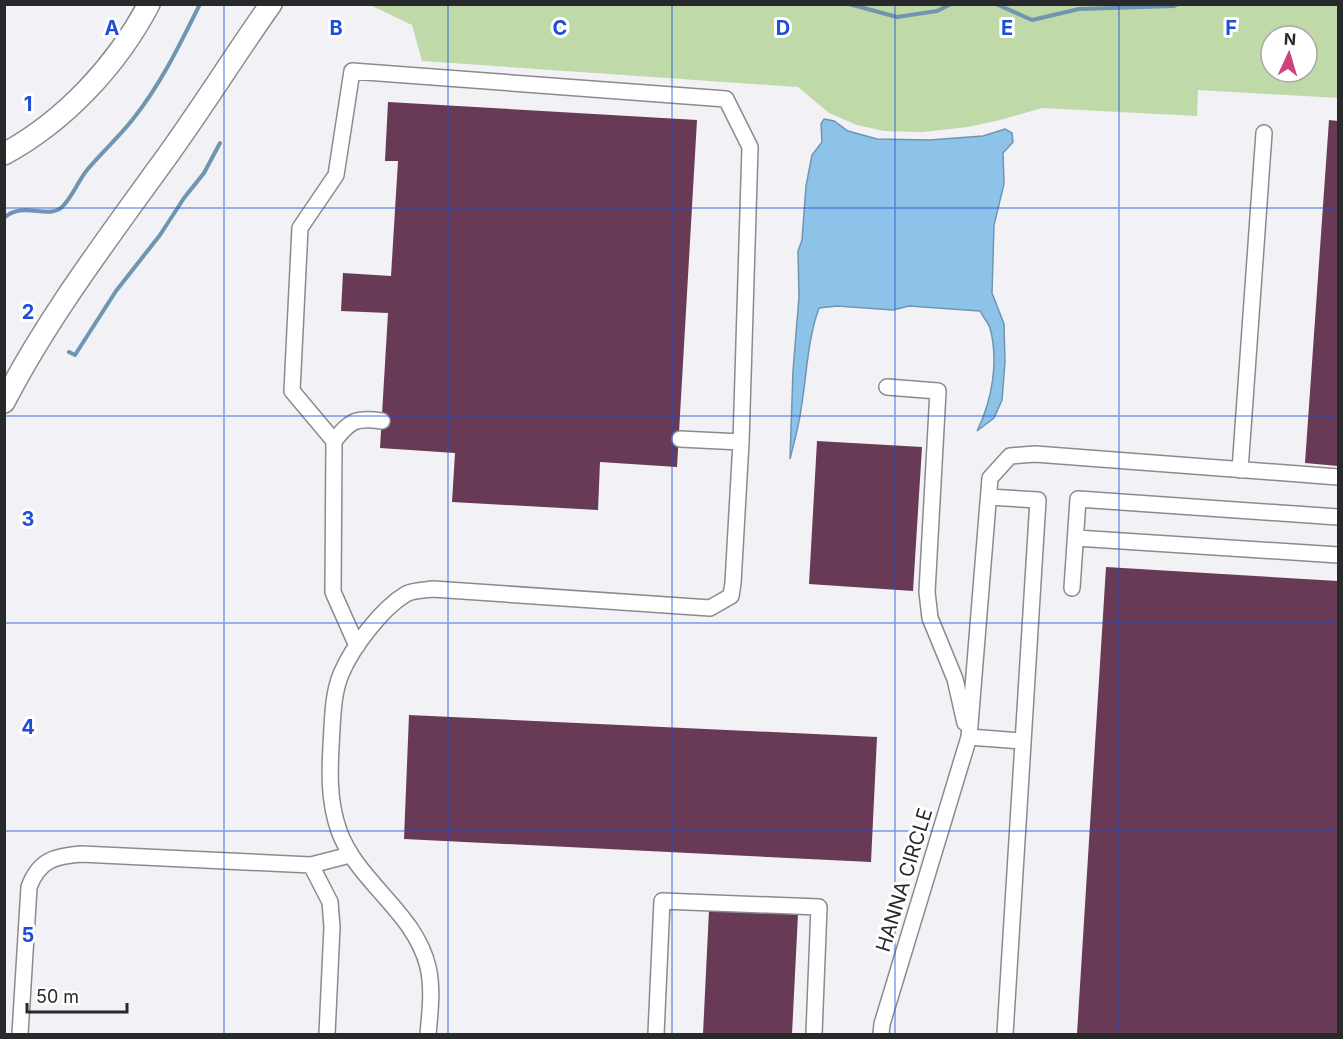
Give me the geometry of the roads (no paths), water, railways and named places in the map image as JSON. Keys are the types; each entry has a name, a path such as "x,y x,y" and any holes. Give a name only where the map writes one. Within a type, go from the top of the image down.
{"highway":[{"path":"4,154 49,124 96,80 134,31 149,4"},
{"path":"4,402 42,336 95,255 158,169 271,4"},
{"path":"158,169 240,69 288,4"}],"street":[{"path":"334,441 292,391 299,240 300,228 336,175 352,71 726,99 750,147 741,442 733,583 730,596 710,608 433,589 408,593 388,609 357,646 341,674 336,692 330,767 334,816 341,836 357,866 409,926 424,954 430,983 428,1035"},
{"path":"1264,133 1240,470 1338,477"},
{"path":"887,387 938,391 927,592 930,618 954,679 969,737 1022,741"},
{"path":"357,646 333,592 334,441 348,424 363,418 382,421"},
{"path":"680,439 741,442"},
{"name":"HANNA CIRCLE","path":"881,1035 882,1024 969,737 990,478 1010,456 1035,454 1240,470"},
{"path":"988,497 1038,500 1005,1035"},
{"path":"1072,588 1078,500 1338,517"},
{"path":"1076,538 1338,555"},
{"path":"20,1035 29,887 34,873 45,862 64,855 81,854 311,865 350,855"},
{"path":"311,865 330,902 332,927 327,1035"},
{"path":"656,1035 662,901 819,907 814,1035"}],"water":[{"path":"824,119 834,121 848,131 877,139 929,140 983,136 1005,129 1012,133 1013,142 1003,153 1004,184 994,225 992,293 1004,324 1005,362 1002,400 994,418 977,431 987,407 994,367 990,328 980,311 909,306 893,310 837,306 819,308 812,333 798,428 790,459 793,371 799,297 798,251 802,240 806,186 812,155 822,142 821,124"}],"waterway":[{"path":"4,218 11,213 26,210 55,211 65,204 87,170 128,126 143,106 170,63 200,4"},
{"path":"849,4 897,17 937,11 951,4"},
{"path":"996,4 1032,20 1079,9 1178,4"},
{"path":"69,352 75,355 116,291 204,173 220,143"}]}
